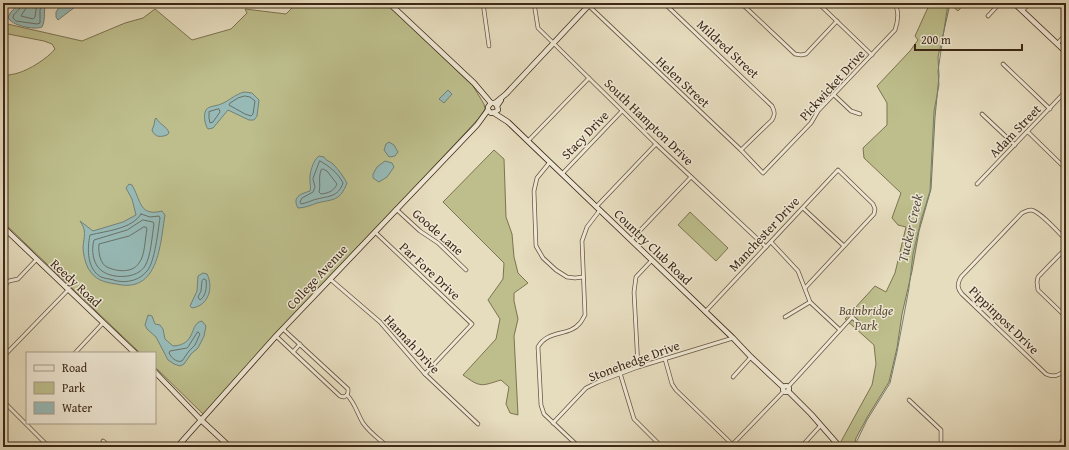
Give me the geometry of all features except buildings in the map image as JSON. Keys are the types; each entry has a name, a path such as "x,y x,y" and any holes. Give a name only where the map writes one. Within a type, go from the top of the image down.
{"street":[{"name":"Country Club Road","path":"389,3 478,89 493,108 786,389 840,447"},
{"path":"483,3 489,46"},
{"name":"South Hampton Drive","path":"534,3 538,28 553,44 766,248"},
{"name":"Mildred Street","path":"664,3 769,101 775,111 775,116 772,120 741,150"},
{"path":"741,3 795,54 806,54 837,21"},
{"path":"818,3 872,54"},
{"name":"Pickwicket Drive","path":"763,173 811,123 818,111 895,30 898,21 898,13 894,3"},
{"path":"988,16 1000,3"},
{"path":"1014,3 1066,52"},
{"path":"1022,11 1030,3"},
{"name":"College Avenue","path":"177,447 276,336 590,5"},
{"name":"Helen Street","path":"590,5 763,173"},
{"path":"1057,44 1066,34"},
{"path":"1003,64 1050,109"},
{"path":"528,141 589,78"},
{"name":"Adam Street","path":"977,184 1066,91"},
{"path":"834,95 852,111 860,114"},
{"name":"Stacy Drive","path":"562,174 622,110"},
{"path":"982,114 1015,145"},
{"path":"1028,132 1066,169"},
{"path":"579,447 544,414 541,404 538,348 542,340 573,328 579,324 585,315 582,241 587,227 598,209 656,144"},
{"path":"550,162 537,178 534,191 536,246 543,258 556,270 567,277 575,278 583,276"},
{"name":"Manchester Drive","path":"705,312 838,170 873,204 875,209 874,214 844,246"},
{"path":"631,240 691,177"},
{"path":"803,208 844,246 805,288"},
{"name":"Goode Lane","path":"396,209 420,231 438,243 466,270"},
{"name":"Pippinpost Drive","path":"1066,240 1039,214 1031,210 1027,211 1022,214 961,277 958,284 958,289 962,294 1046,374 1051,377 1056,376 1066,370"},
{"name":"Reedy Road","path":"3,227 134,352"},
{"name":"Par Fore Drive","path":"375,232 472,324 425,374"},
{"path":"771,242 798,271 810,302 840,330"},
{"path":"1066,248 1038,277 1037,282 1038,290 1066,317"},
{"path":"3,287 9,281 18,279 36,260"},
{"path":"638,367 634,292 636,277 652,260"},
{"name":"Hannah Drive","path":"330,279 380,322 425,374 478,424"},
{"path":"3,357 68,290"},
{"path":"785,317 810,302"},
{"path":"665,359 672,384 676,390 731,446 852,317 863,327"},
{"path":"76,352 103,323"},
{"path":"283,329 348,389 347,396 354,405 361,421 388,447"},
{"path":"276,336 340,396 347,396"},
{"name":"Stonehedge Drive","path":"553,423 586,388 598,382 638,367 733,338"},
{"path":"293,352 300,344"},
{"path":"733,377 751,357"},
{"path":"317,374 323,366"},
{"path":"156,373 201,420 230,447"},
{"path":"620,373 634,419 660,446"},
{"path":"909,400 941,430 941,447"},
{"path":"3,401 48,447"},
{"path":"801,447 821,425"},
{"path":"1058,447 1066,435"},
{"path":"103,441 110,447"}],"green space":[{"path":"297,3 386,3 473,86 484,104 485,109 479,118 204,415 156,368 156,352 139,352 3,222 3,78 33,66 43,60 55,49 52,44 44,41 3,33 3,23 82,41 125,23 143,18 155,9 192,40 231,29 247,13 245,9 286,14"},
{"name":"Bainbridge Park","path":"930,3 965,3 958,11 950,4 938,57 939,76 931,189 919,231 902,314 897,348 889,382 856,438 854,447 838,447 872,385 876,364 874,345 845,319 875,286 886,292 895,273 906,227 898,225 892,218 901,193 864,158 863,148 887,125 887,103 877,86 910,51 918,40 915,36"},
{"path":"494,150 504,159 506,217 512,234 514,257 518,273 528,283 514,293 514,301 518,319 514,336 518,415 510,413 506,404 509,387 501,380 481,385 463,375 496,339 500,319 488,300 503,279 504,263 443,202"},
{"path":"690,212 728,248 716,261 678,225"}],"water":[{"path":"20,3 46,3 42,27 34,28 18,25 10,20 8,17"},
{"path":"62,3 83,3 58,20 56,17 56,12"},
{"path":"448,90 452,94 444,103 439,99"},
{"path":"244,92 252,93 259,100 257,116 254,120 249,120 228,110 213,128 208,129 205,123 205,112 207,109 224,103"},
{"path":"156,118 168,131 169,133 167,135 158,136 153,133 152,130"},
{"path":"389,142 394,145 398,152 395,156 389,157 384,150 386,144"},
{"path":"319,156 324,157 333,164 347,183 342,193 336,198 298,208 296,201 298,196 310,191 311,171 313,164"},
{"path":"385,161 392,163 394,167 387,177 379,182 373,178 373,174 377,167"},
{"path":"129,184 132,185 139,201 145,209 149,212 162,211 165,215 159,252 155,264 149,274 141,282 130,285 103,281 91,272 84,258 84,231 80,221 93,231 123,222 136,215 132,199 126,188"},
{"path":"203,273 207,274 210,290 206,300 202,304 198,307 192,308 190,306 197,291 198,276"},
{"path":"148,315 152,316 155,324 160,325 163,329 165,339 173,346 181,345 186,342 198,323 202,321 206,326 204,336 198,348 191,354 184,364 180,366 168,360 156,337 147,329 145,325"}],"waterway":[{"name":"Tucker Creek","path":"854,447 867,420 890,383 897,352 909,288 913,254 930,191 934,111 939,85 938,71 948,3"}]}
